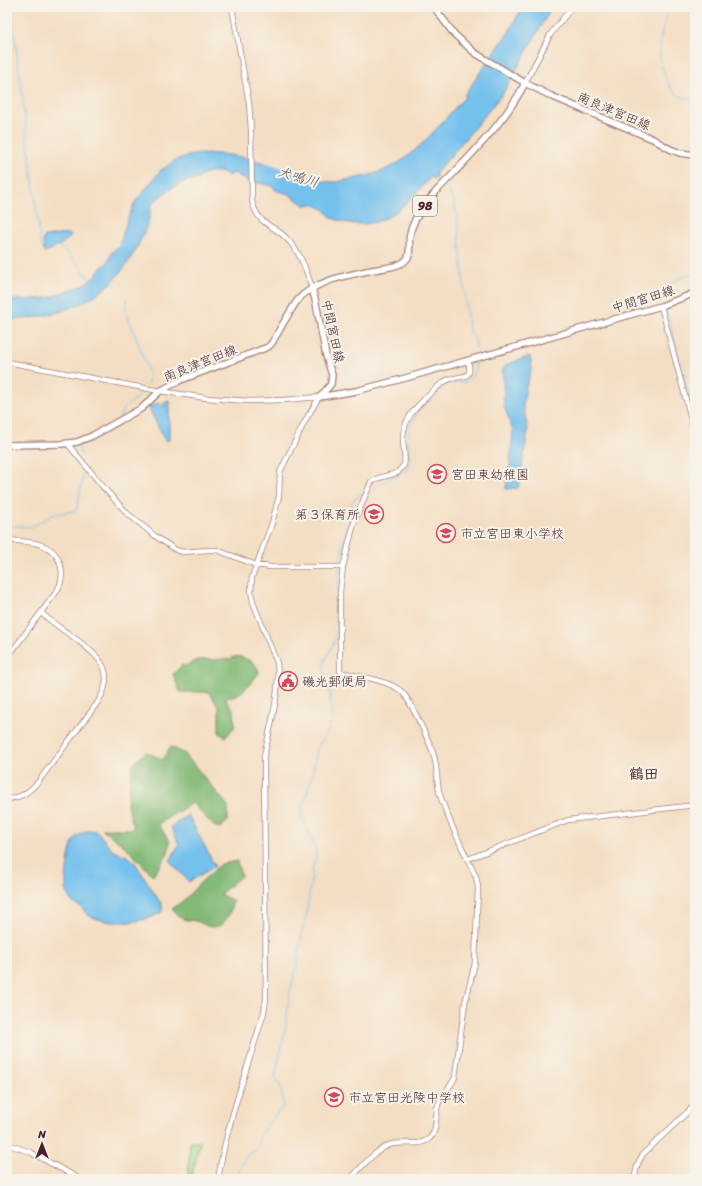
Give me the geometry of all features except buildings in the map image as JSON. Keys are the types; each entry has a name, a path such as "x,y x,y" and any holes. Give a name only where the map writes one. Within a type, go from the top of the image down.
{"main road":[{"path":"434,7 454,34 477,55 523,81"},
{"name":"南良津宮田線","path":"523,81 551,96 653,140 670,149 680,153 695,155"},
{"name":"中間宮田線","path":"320,397 331,384 332,380 312,288 322,283 393,266 406,261 409,253 410,234 415,220 439,188 501,120 518,97 523,81"},
{"name":"南良津宮田線","path":"7,445 67,444 77,442 92,436 142,408 160,391 181,380 268,347 272,343 297,301 312,288"},
{"name":"中間宮田線","path":"320,397 375,386 661,306 695,293"}],"street":[{"path":"232,7 249,103 252,200 255,211 260,219 284,236 296,249 306,269 312,288"},
{"path":"523,81 550,35 572,7"},
{"path":"661,306 695,434"},
{"path":"350,1179 378,1151 395,1143 424,1142 431,1137 435,1130 435,1119 440,1099 454,1082 460,1048 465,1003 475,957 478,887 476,877 444,807 439,791 435,762 430,744 404,694 392,685 340,672 340,567 368,486 375,479 394,474 403,468 405,462 403,434 410,415 415,408 440,384 450,379 464,377 468,374 470,369 468,360"},
{"path":"7,362 160,391 206,398 250,401 320,397"},
{"path":"218,1179 223,1152 264,1012 266,1000 264,766 278,687 278,673 273,650 253,602 251,584 253,570 272,523 279,496 280,472 304,423 320,397"},
{"path":"67,444 127,513 155,536 176,550 183,552 217,550 256,565 281,567 340,567"},
{"path":"7,540 36,542 52,550 59,559 62,573 60,586 7,658"},
{"path":"7,799 15,798 27,793 38,782 98,702 103,694 107,681 104,664 95,654 41,613"},
{"path":"468,859 533,832 568,820 695,806"},
{"path":"634,1179 638,1163 643,1154 695,1104"},
{"path":"7,1144 30,1152 80,1179"}],"green space":[{"path":"237,656 254,663 259,673 241,692 225,699 234,710 235,726 226,737 219,733 219,708 209,692 180,692 173,674 182,665 185,666 198,660 229,659"},
{"path":"170,747 184,753 228,806 228,821 220,828 214,826 192,803 158,824 170,842 168,854 153,876 127,848 102,829 134,829 127,804 133,764 146,752 163,760"},
{"path":"237,861 241,876 220,894 233,901 228,916 222,924 213,927 197,921 185,920 172,909 185,899 221,864"},
{"path":"190,1141 200,1142 192,1175 188,1175"}],"water":[{"name":"犬鳴川","path":"523,7 552,7 503,93 436,173 434,179 431,177 410,199 389,216 378,221 365,224 351,223 332,218 321,207 310,204 304,205 289,194 275,190 274,187 260,183 251,183 234,173 229,176 218,172 206,173 198,179 183,182 174,187 152,204 146,228 137,247 127,264 106,287 84,302 59,312 33,318 7,320 7,298 12,300 25,300 48,298 81,286 96,276 98,271 108,262 112,252 120,244 127,220 135,202 162,169 177,159 205,154 229,155 264,163 324,182 339,182 368,176 391,167 403,160 425,141 465,97 465,94 508,33"},
{"path":"67,234 71,236 62,244 44,253 44,237"},
{"path":"530,356 532,367 526,387 523,405 528,430 519,485 518,488 506,489 510,466 513,431 504,406 503,370 506,365"},
{"path":"169,401 169,440 165,441 148,406 159,403 161,407 164,406 163,403"},
{"path":"188,815 215,866 189,882 170,861 179,844 171,827"},
{"path":"89,830 97,831 113,851 127,856 134,861 162,905 162,912 136,921 105,921 88,915 82,908 71,901 66,891 70,850 75,838"}],"waterway":[{"path":"11,7 41,247 43,246"},
{"path":"666,7 668,11 660,42 663,71 667,80 678,95 686,98 695,98"},
{"path":"448,189 454,203 457,216 468,326 474,338 476,349"},
{"path":"58,246 71,256 91,281"},
{"path":"664,301 664,295 669,285 695,272"},
{"path":"113,281 115,286"},
{"path":"127,299 125,308 149,373 148,384 146,387"},
{"path":"667,312 695,420"},
{"path":"371,489 408,469 410,463 408,450 409,428 418,412 446,385 467,382 470,380 476,363"},
{"path":"120,417 122,411 144,390"},
{"path":"80,454 78,446 89,442 119,424"},
{"path":"7,525 31,527 55,514 75,511 77,508 84,472 77,462 78,459"},
{"path":"339,565 351,516 352,502 366,490"},
{"path":"235,1179 247,1155 256,1150 261,1133 284,1105 280,1085 275,1078 285,1031 290,991 296,971 313,867 316,857 316,850 301,815 318,746 328,733 332,720 330,691 324,669 324,663 336,638 339,568"}],"place":[{"name":"宮田東幼稚園","path":"437,474"},
{"name":"第３保育所","path":"374,514"},
{"name":"市立宮田東小学校","path":"446,533"},
{"name":"磯光郵便局","path":"288,681"},
{"name":"市立宮田光陵中学校","path":"334,1097"}],"district":[{"name":"鶴田","path":"644,774"}]}
